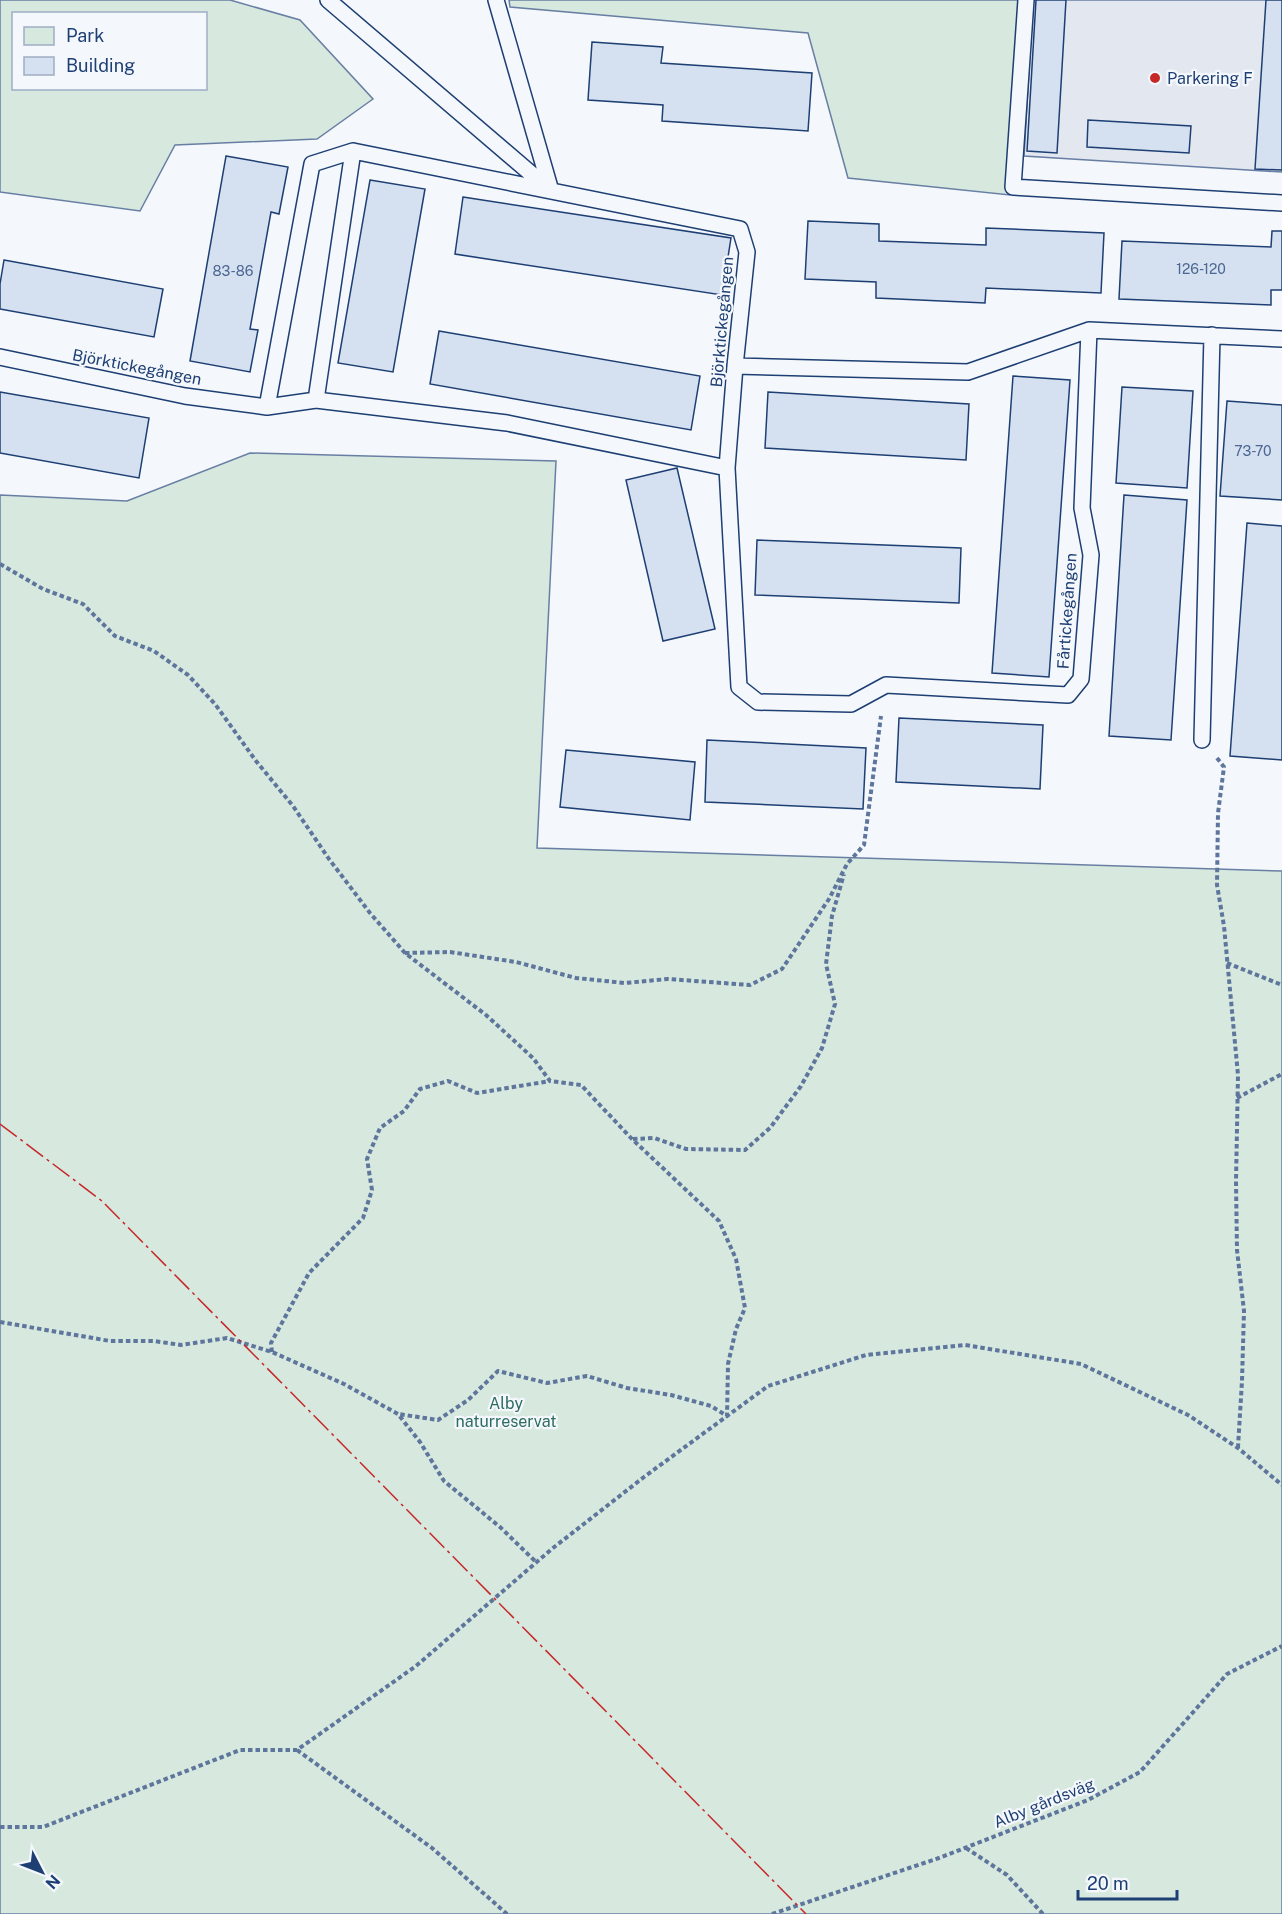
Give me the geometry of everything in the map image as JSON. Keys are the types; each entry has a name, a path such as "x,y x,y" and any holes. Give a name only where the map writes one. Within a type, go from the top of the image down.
{"lane":[{"name":"Björktickegången","path":"328,0 551,191"},
{"path":"496,0 551,191"},
{"path":"1026,0 1013,187 1282,203"},
{"name":"Björktickegången","path":"267,407 312,164 353,151 740,229 747,252 727,468 739,687 758,702 850,704 886,685"},
{"path":"316,400 353,151"},
{"path":"735,366 968,372 1089,330 1282,339"},
{"name":"Fårtickegången","path":"886,685 1068,695 1081,679 1090,555 1083,508 1089,330"},
{"path":"1202,740 1212,335"},
{"name":"Björktickegången","path":"0,357 185,396 267,407 316,400 507,423 727,468"}],"path":[{"path":"0,564 43,589 83,604 115,636 154,651 188,675 215,704 370,913 405,953 486,1015 533,1058 550,1081"},
{"path":"405,953 450,952 516,962 576,978 625,983 668,978 750,985 782,969 829,899 847,864 864,845 886,685"},
{"path":"1202,740 1224,766 1218,813 1217,885 1224,926 1238,1075 1237,1250 1244,1311 1238,1448"},
{"path":"632,1138 654,1138 686,1149 745,1150 770,1128 801,1086 822,1048 835,1004 826,964 832,916 847,864"},
{"path":"1227,963 1282,985"},
{"path":"1237,1099 1282,1074"},
{"path":"272,1352 271,1343 309,1273 363,1218 372,1190 367,1159 380,1128 404,1111 420,1089 448,1081 477,1093 550,1081 581,1084 632,1138 719,1221 736,1259 745,1308 736,1329 728,1364 727,1416"},
{"path":"0,1322 110,1341 154,1341 181,1345 227,1338 272,1352 344,1384 398,1414 438,1420 468,1400 498,1371 547,1383 587,1376 627,1388 671,1395 711,1406 727,1416"},
{"path":"0,1827 43,1827 240,1750 297,1750 416,1666 537,1562 644,1477 768,1386 866,1355 965,1345 1081,1364 1188,1415 1238,1448 1282,1485"},
{"path":"398,1414 420,1442 444,1481 500,1527 537,1562"},
{"name":"Alby gårdsväg","path":"772,1914 966,1848 1088,1800 1140,1772 1227,1674 1282,1646"},
{"path":"297,1750 432,1848 507,1914"},
{"path":"966,1848 1007,1875 1043,1914"}],"green space":[{"path":"0,0 230,0 300,20 373,99 317,139 175,145 140,211 0,192"},
{"path":"509,0 1019,0 1010,195 848,178 808,33 510,7"},
{"name":"Alby naturreservat","path":"250,453 556,461 537,848 1282,871 1282,1914 0,1914 0,495 127,501"}],"shaded area":[{"name":"Parkering F","path":"1033,0 1282,0 1282,172 1024,156"}],"building":[{"path":"1036,0 1066,0 1057,153 1027,151"},
{"path":"1266,0 1282,0 1282,170 1255,169"},
{"path":"592,42 663,47 661,63 812,73 808,131 662,121 663,105 588,100"},
{"path":"1088,120 1191,126 1189,153 1087,147"},
{"path":"226,156 288,167 279,214 271,212 250,329 258,330 250,372 190,361"},
{"path":"370,180 425,189 393,372 338,363"},
{"path":"463,197 731,238 722,295 455,254"},
{"path":"808,221 879,224 879,241 986,245 986,228 1104,233 1101,293 986,288 985,303 876,298 876,282 805,279"},
{"path":"1272,231 1282,231 1282,290 1271,290 1271,305 1119,299 1122,241 1271,247"},
{"path":"4,260 163,289 154,337 0,309 0,284"},
{"path":"439,331 700,376 691,430 430,384"},
{"path":"1013,376 1070,380 1049,677 992,673"},
{"path":"1122,387 1193,391 1187,488 1116,483"},
{"path":"0,392 149,418 139,478 0,453"},
{"path":"768,392 969,404 966,460 765,448"},
{"path":"1227,401 1282,405 1282,500 1220,496"},
{"path":"677,468 715,629 663,641 626,480"},
{"path":"1124,495 1187,500 1171,740 1109,736"},
{"path":"1247,523 1282,526 1282,760 1230,756"},
{"path":"757,540 961,548 959,603 755,595"},
{"path":"899,718 1043,725 1040,789 896,782"},
{"path":"707,740 866,748 863,809 705,802"},
{"path":"566,750 695,762 690,820 560,807"}],"power":[{"path":"0,1124 102,1201 806,1914"}],"place":[{"name":"Parkering F","path":"1155,78"}]}
